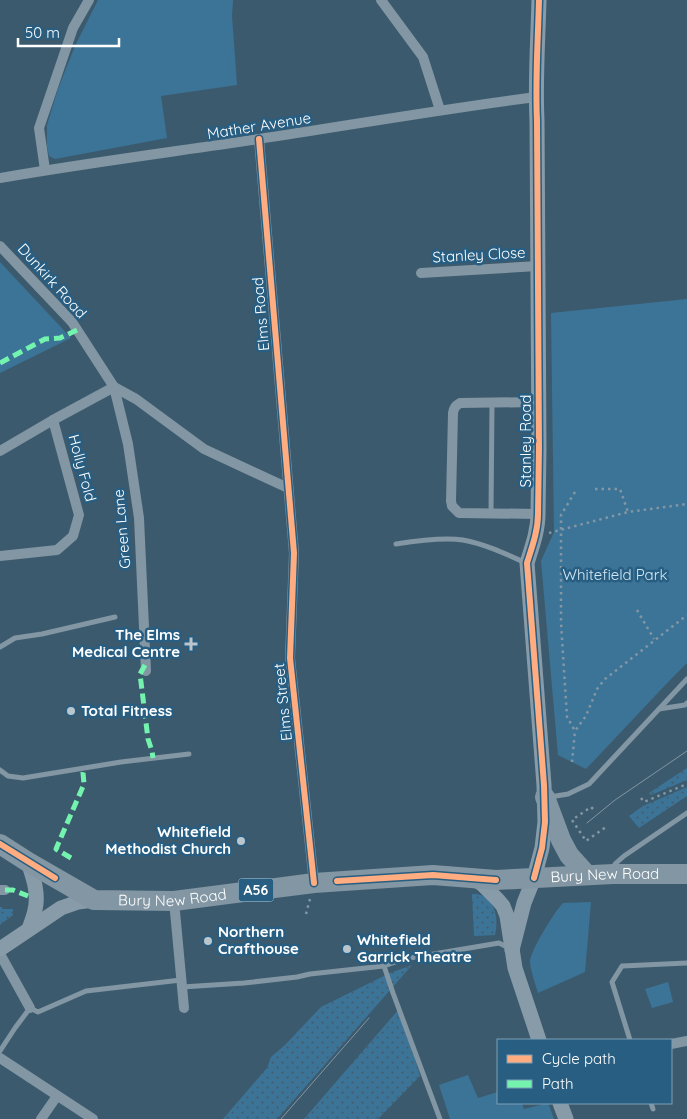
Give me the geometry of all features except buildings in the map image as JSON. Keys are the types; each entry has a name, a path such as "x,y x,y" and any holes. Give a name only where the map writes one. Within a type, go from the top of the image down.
{"highway":[{"path":"545,797 569,856 587,875"},
{"name":"Bury New Road","path":"0,844 94,900 174,901 314,883 433,875 496,880 613,874 687,874"}],"street":[{"path":"45,170 39,128 73,28 89,0"},
{"path":"381,0 423,57 440,110"},
{"name":"Stanley Road","path":"512,950 524,903 534,878 542,848 545,822 545,797 526,563 538,524 536,97 539,0"},
{"name":"Mather Avenue","path":"0,178 536,97"},
{"name":"Elms Road","path":"259,139 288,488"},
{"name":"Dunkirk Road","path":"0,246 72,322 114,387"},
{"name":"Stanley Close","path":"421,273 538,266"},
{"path":"0,451 114,387 136,399 204,449 288,488"},
{"name":"Green Lane","path":"114,387 128,444 139,518 146,672"},
{"path":"538,402 460,403 456,405 454,408 451,501 452,506 459,513 538,514"},
{"name":"Holly Fold","path":"0,556 57,550 73,536 79,515 53,420"},
{"name":"Elms Street","path":"288,488 294,553 290,658 314,883"},
{"path":"28,862 34,881 36,898 29,929"},
{"path":"470,877 491,892 503,906 507,916 514,968 539,1039"},
{"path":"0,949 62,908 78,902 94,900"},
{"path":"174,901 184,1008"},
{"path":"0,954 30,1008"},
{"path":"672,1044 687,1040"},
{"path":"0,1058 93,1119"},
{"path":"42,1119 57,1096"},
{"path":"560,1104 566,1119"}],"lane":[{"path":"491,514 492,403"},
{"path":"396,544 429,540 462,540 488,546 526,563"},
{"path":"0,647 15,638 42,634 115,617"},
{"path":"545,797 568,794 588,784 687,679"},
{"path":"659,709 685,705 687,703"},
{"path":"0,770 8,776 22,778 121,762 189,754"},
{"path":"613,874 615,864 624,856 687,813"},
{"path":"0,1051 30,1008 38,1012 86,991 147,983 244,983 297,977 384,966 404,959 499,943 512,950"},
{"path":"630,1039 612,982 622,966 687,963"},
{"path":"384,966 440,1119"},
{"path":"650,1104 653,1109"}],"path":[{"path":"596,489 620,489 628,512"},
{"path":"575,492 562,515 561,623 566,717 576,731"},
{"path":"535,536 562,531 628,512 687,504"},
{"path":"637,610 654,639"},
{"path":"572,762 576,731 586,716 597,689 604,679 687,615"},
{"path":"641,798 644,802 687,784"},
{"path":"593,809 591,807 572,820 586,840 606,827 605,825"}],"green space":[{"path":"98,0 233,0 232,16 237,85 161,96 167,138 55,159 49,156 47,125 58,89 75,46"},
{"path":"0,262 71,338 0,373"},
{"name":"Whitefield Park","path":"687,299 687,663 586,769 558,755 541,561 554,532 551,313"},
{"path":"687,768 687,780 651,795 649,793"},
{"path":"687,787 687,796 639,828 629,816 643,806"},
{"path":"472,894 486,898 494,908 496,914 495,935 474,936"},
{"path":"591,902 585,972 538,993 530,962 534,949 544,931 563,903"},
{"path":"0,907 2,909 13,909 13,915 0,925"},
{"path":"412,965 277,1119 223,1119 267,1068 271,1057 321,1007 390,973"},
{"path":"668,982 673,1002 652,1008 645,989"},
{"path":"400,1008 420,1076 378,1119 304,1119"},
{"path":"468,1075 478,1098 497,1092 497,1104 522,1104 524,1109 548,1104 554,1119 450,1119 439,1085"}],"tram line":[{"path":"587,823 615,800 687,751"},
{"path":"281,1119 369,1018"}],"marked path":[{"path":"0,363 45,339 60,338 77,330"},
{"path":"145,665 140,674 148,739 153,758"},
{"path":"71,858 56,849 84,784 84,768"},
{"path":"5,890 13,890 28,896"}],"cycle path":[{"path":"534,878 542,848 545,822 544,785 527,563 538,520 536,90 539,0"},
{"path":"259,139 294,553 290,658 314,883"},
{"path":"0,844 55,878"},
{"path":"337,881 433,875 496,880"}],"place":[{"name":"The Elms Medical Centre","path":"191,644"},
{"name":"Total Fitness","path":"71,711"},
{"name":"Whitefield Methodist Church","path":"241,841"},
{"name":"Northern Crafthouse","path":"208,941"},
{"name":"Whitefield Garrick Theatre","path":"347,949"}]}
